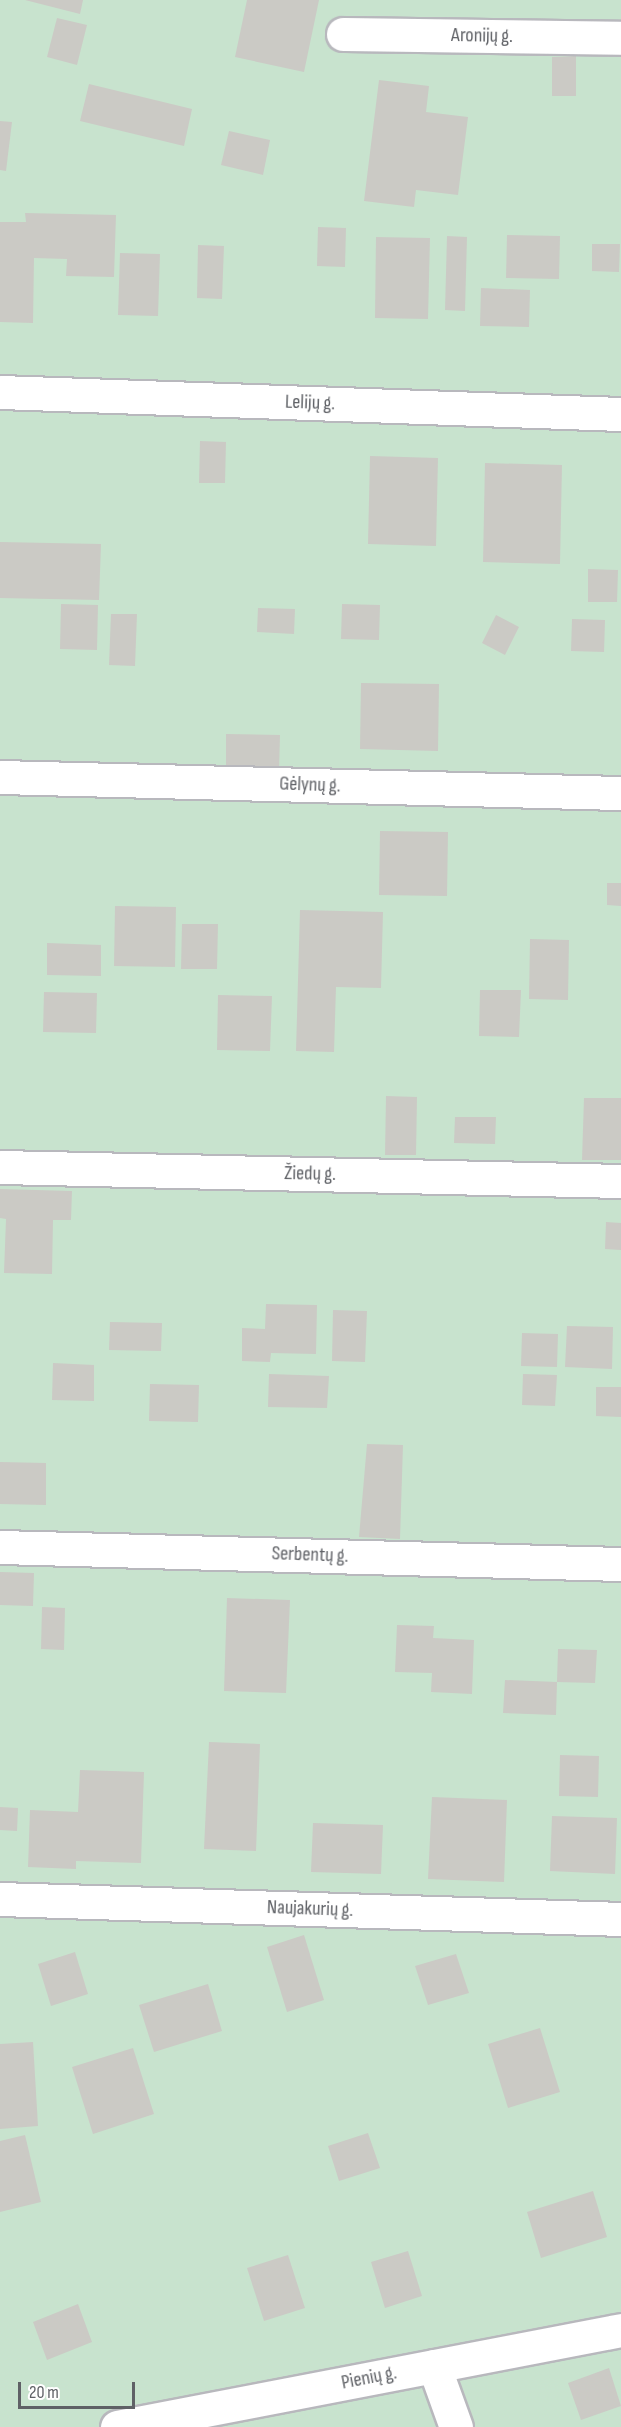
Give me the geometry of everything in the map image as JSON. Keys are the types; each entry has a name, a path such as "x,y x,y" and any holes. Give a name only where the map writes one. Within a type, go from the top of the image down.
{"street":[{"name":"Aronijų g.","path":"343,34 621,38"},
{"name":"Lelijų g.","path":"0,392 621,414"},
{"name":"Gėlynų g.","path":"0,777 621,793"},
{"name":"Žiedų g.","path":"0,1167 621,1181"},
{"name":"Serbentų g.","path":"0,1547 621,1564"},
{"name":"Naujakurių g.","path":"0,1899 621,1919"},
{"name":"Pienių g.","path":"129,2426 621,2330"},
{"path":"434,2366 456,2427"}],"green space":[{"path":"0,0 621,0 621,2427 0,2427"}],"building":[{"path":"25,0 83,0 80,14"},
{"path":"247,0 319,0 304,72 235,57"},
{"path":"57,18 87,25 77,65 47,57"},
{"path":"576,56 576,96 552,96 552,57"},
{"path":"379,80 429,86 426,112 468,117 458,195 416,190 414,207 364,201"},
{"path":"89,84 192,109 184,146 80,121"},
{"path":"0,121 12,122 6,171 0,170"},
{"path":"229,131 270,140 263,175 221,165"},
{"path":"25,213 116,215 114,277 66,276 67,259 34,258 33,323 0,322 0,222 26,222"},
{"path":"318,227 346,228 345,267 317,266"},
{"path":"507,235 560,236 559,279 506,278"},
{"path":"447,236 467,237 465,311 445,310"},
{"path":"376,237 430,238 428,319 375,318"},
{"path":"592,244 620,244 619,272 592,271"},
{"path":"198,245 224,246 222,299 197,298"},
{"path":"120,253 160,254 158,316 118,315"},
{"path":"481,288 530,290 529,327 480,326"},
{"path":"200,441 226,442 225,483 199,483"},
{"path":"370,456 438,458 436,546 368,544"},
{"path":"485,463 562,465 560,564 483,562"},
{"path":"0,542 101,544 99,600 0,598"},
{"path":"588,569 618,570 617,602 588,602"},
{"path":"61,604 98,605 97,650 60,649"},
{"path":"342,604 380,605 379,640 341,639"},
{"path":"258,608 295,609 294,634 257,632"},
{"path":"111,614 137,614 135,666 109,665"},
{"path":"496,615 519,627 505,655 482,643"},
{"path":"572,619 605,620 604,652 571,651"},
{"path":"361,683 439,684 438,751 360,749"},
{"path":"226,734 280,735 279,771 226,770"},
{"path":"380,831 448,832 447,896 379,895"},
{"path":"607,883 621,883 621,906 607,905"},
{"path":"115,906 176,907 175,967 114,966"},
{"path":"300,910 383,912 381,988 336,987 334,1052 296,1051"},
{"path":"182,924 218,924 217,969 181,969"},
{"path":"530,939 569,940 568,1000 529,999"},
{"path":"47,943 101,945 101,976 47,975"},
{"path":"480,990 521,990 519,1037 479,1036"},
{"path":"44,992 97,993 96,1033 43,1032"},
{"path":"218,995 272,996 270,1051 217,1050"},
{"path":"386,1096 417,1097 416,1155 385,1155"},
{"path":"584,1098 621,1098 621,1160 582,1160"},
{"path":"455,1117 496,1117 495,1144 454,1143"},
{"path":"0,1189 72,1191 71,1220 53,1220 52,1274 4,1273 6,1219 0,1218"},
{"path":"606,1222 621,1223 621,1250 605,1249"},
{"path":"266,1304 317,1305 316,1354 271,1353 270,1362 242,1361 242,1328 265,1329"},
{"path":"333,1310 367,1311 365,1362 332,1361"},
{"path":"110,1322 162,1323 161,1351 109,1350"},
{"path":"567,1326 613,1327 612,1369 565,1367"},
{"path":"522,1333 558,1334 557,1367 521,1366"},
{"path":"53,1363 94,1365 94,1401 52,1400"},
{"path":"269,1374 329,1376 327,1408 268,1407"},
{"path":"523,1374 557,1375 555,1406 522,1405"},
{"path":"150,1384 199,1385 198,1422 149,1421"},
{"path":"596,1387 621,1387 621,1417 596,1416"},
{"path":"367,1444 403,1445 400,1539 359,1537"},
{"path":"0,1462 46,1463 46,1505 0,1504"},
{"path":"0,1572 34,1573 33,1606 0,1605"},
{"path":"227,1598 290,1600 286,1693 224,1691"},
{"path":"42,1607 65,1608 64,1650 41,1649"},
{"path":"397,1625 434,1626 433,1638 474,1640 472,1694 431,1692 432,1673 395,1672"},
{"path":"558,1649 597,1650 595,1683 557,1682"},
{"path":"505,1680 557,1682 556,1715 503,1713"},
{"path":"209,1742 260,1744 256,1851 204,1849"},
{"path":"560,1755 599,1756 598,1797 559,1796"},
{"path":"80,1770 144,1772 141,1863 76,1861 76,1869 28,1867 30,1810 78,1812"},
{"path":"432,1797 507,1800 504,1882 428,1879"},
{"path":"0,1807 18,1808 17,1831 0,1830"},
{"path":"552,1816 617,1818 615,1874 550,1871"},
{"path":"313,1823 383,1825 381,1874 311,1872"},
{"path":"304,1935 324,2000 287,2012 267,1947"},
{"path":"75,1952 88,1994 51,2006 38,1964"},
{"path":"456,1954 469,1993 428,2005 415,1966"},
{"path":"208,1984 222,2031 154,2052 139,2005"},
{"path":"540,2028 560,2092 508,2108 488,2044"},
{"path":"33,2042 38,2126 0,2129 0,2044"},
{"path":"133,2048 154,2114 93,2134 72,2067"},
{"path":"368,2133 380,2168 339,2181 328,2146"},
{"path":"25,2135 41,2202 0,2212 0,2141"},
{"path":"593,2191 607,2237 541,2258 527,2212"},
{"path":"408,2251 422,2296 385,2308 371,2262"},
{"path":"288,2255 305,2308 264,2321 247,2268"},
{"path":"78,2304 92,2342 47,2360 33,2322"},
{"path":"609,2368 621,2406 581,2420 568,2383"}]}
